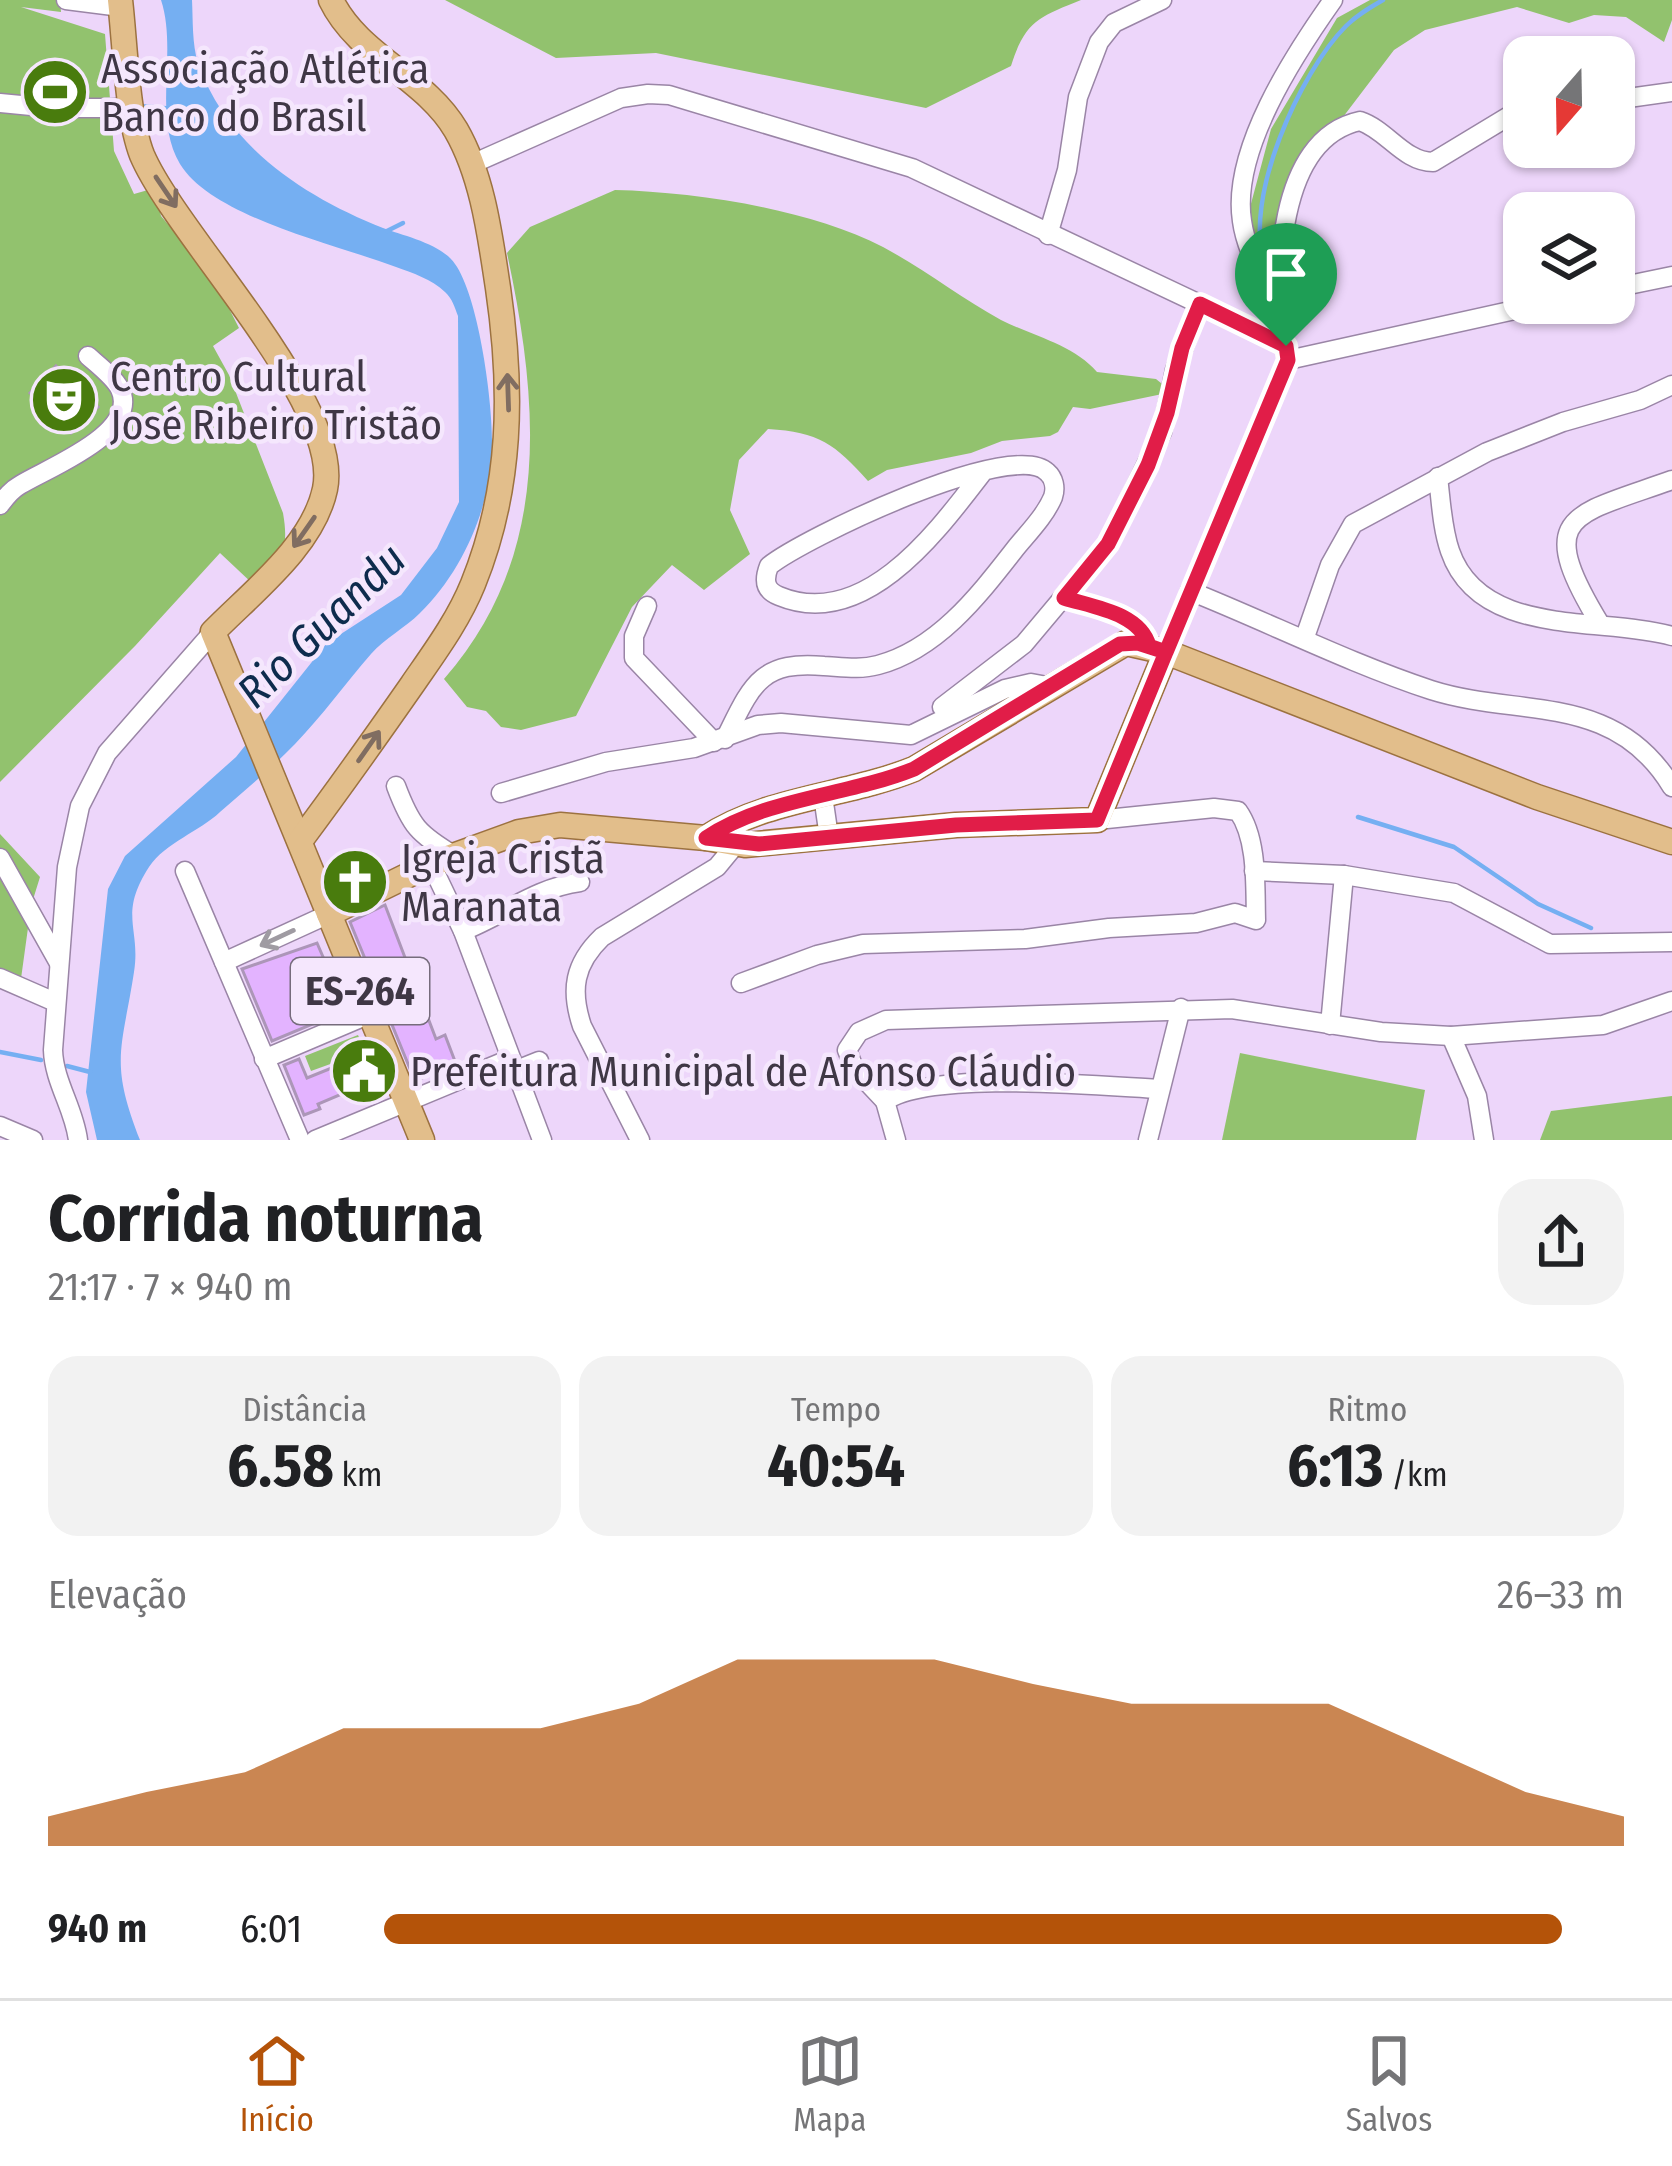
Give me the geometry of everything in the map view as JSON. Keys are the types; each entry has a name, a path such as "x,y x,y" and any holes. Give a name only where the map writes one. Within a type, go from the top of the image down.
{"main road":[{"path":"300,841 450,629 487,544 507,453 506,341 494,259 472,164 443,112 353,34 331,0"},
{"path":"120,3 141,153 239,295 280,364 318,436 327,472 322,500 302,536 213,632"},
{"name":"ES-264","path":"213,632 422,1140"},
{"path":"706,838 728,823 914,769 1120,644 1158,649 1537,797 1672,842"},
{"path":"329,914 443,860 519,832 560,825 736,844 956,825 1097,820 1158,649"}],"street":[{"path":"66,0 120,3"},
{"path":"1048,235 1067,170 1078,97 1092,56 1114,23 1162,0"},
{"path":"1064,598 1132,622 1158,649 1190,591 1286,352 1279,311 1244,232 1240,201 1246,161 1261,122 1333,0"},
{"path":"1635,97 1672,92"},
{"path":"472,164 621,98 669,95 911,168 1200,304 1286,352 1503,311"},
{"path":"0,103 133,108"},
{"path":"1279,311 1289,208 1305,165 1323,140 1360,121 1378,128 1413,158 1432,162 1503,117"},
{"path":"1635,284 1672,276"},
{"path":"889,732 938,710 990,674 1024,644 1108,544 1148,465 1167,413 1182,348 1200,304"},
{"path":"0,505 14,488 99,442 118,419 124,401 119,386 88,356"},
{"path":"1305,638 1330,565 1353,524 1527,435 1640,400 1672,385"},
{"path":"719,740 752,687 775,669 793,664 849,669 876,666 921,646 961,614 1034,526 1055,491 1051,476 1038,466 1008,465 934,484 773,561 765,581 771,592 784,598 819,602 867,589 915,554 983,472"},
{"path":"1438,477 1450,553 1483,595 1527,614 1672,635"},
{"path":"1600,624 1567,563 1567,529 1587,510 1672,479"},
{"path":"1190,591 1436,692 1582,717 1610,729 1654,760 1672,787"},
{"path":"647,606 634,636 634,658 719,740"},
{"path":"78,1140 55,1071 55,1001 72,831 92,776 107,753 213,632"},
{"path":"500,793 606,762 719,740 758,725 919,733 1018,684 1047,686"},
{"path":"396,786 410,823 443,860 463,931 542,1140"},
{"path":"824,796 829,837"},
{"path":"741,983 863,944 1025,940 1109,928 1196,923 1235,914 1256,920 1254,871 1243,818 1232,808 1097,820"},
{"path":"640,1140 582,1026 576,1009 575,975 602,937 718,867 736,844"},
{"path":"0,858 60,965"},
{"path":"184,871 300,1140"},
{"path":"1254,871 1344,875 1454,893 1550,944 1672,942"},
{"path":"1330,1024 1344,875"},
{"path":"463,931 530,895 580,882"},
{"path":"224,962 329,914"},
{"path":"0,978 55,1001"},
{"path":"896,1140 886,1101 854,1068 848,1050 859,1032 886,1020 1181,1008 1259,1011 1330,1024 1451,1036 1579,1029 1625,1019 1672,1001"},
{"path":"1148,1140 1181,1008"},
{"path":"264,1059 370,1014"},
{"path":"1451,1036 1477,1096 1484,1140"},
{"path":"315,1140 512,1065 539,1061"},
{"path":"886,1101 912,1090 967,1084 1160,1089"},
{"path":"0,1126 33,1140"}],"green space":[{"path":"0,0 60,0 61,12 21,7 105,34 114,151 134,194 155,188 161,216 214,279 239,328 213,346 283,513 285,537 276,561 254,585 220,553 0,782"},
{"path":"445,0 1081,0 1036,22 1022,39 1011,66 926,108 656,53 556,58"},
{"path":"1370,0 1672,0 1672,20 1664,42 1626,17 1594,15 1569,23 1517,7 1425,30 1394,50 1340,121 1302,159 1270,293 1251,276 1241,241 1271,129 1337,18"},
{"path":"615,190 752,205 821,222 883,247 1001,320 1065,348 1097,372 1156,379 1172,392 1090,409 1073,407 1058,432 1050,436 1002,441 971,453 887,470 868,481 825,442 768,429 739,460 730,510 750,554 704,590 672,565 632,607 576,716 521,730 501,727 486,711 467,707 444,679 479,631 504,581 520,529 528,476 526,365 507,253 530,227"},
{"path":"0,834 40,877 31,906 20,986 0,982"},
{"path":"358,1035 383,1097 365,1104 347,1058 311,1071 305,1056"},
{"path":"1240,1053 1425,1090 1416,1140 1222,1140"},
{"path":"1672,1096 1672,1140 1540,1140 1551,1111"}],"water":[{"path":"161,0 192,0 196,56 211,93 228,120 272,165 325,201 432,246 455,264 471,301 483,354 492,450 486,495 471,538 435,597 371,654 277,762 149,867 132,910 134,972 121,1056 124,1091 140,1140 97,1140 86,1092 108,889 125,856 236,757 327,643 401,595 437,548 459,502 458,316 451,300 422,277 279,228 196,183 180,164 168,126 166,20"}],"building":[{"name":"Centro Cultural José Ribeiro Tristão","path":"56,366 98,407 71,433 30,393"},
{"path":"385,905 436,1039 445,1035 456,1064 415,1081 350,922"},
{"path":"317,943 346,1010 272,1041 242,969"},
{"path":"299,1059 307,1078 339,1065 349,1091 304,1115 284,1065"}],"waterway":[{"path":"1265,264 1261,206 1294,105 1328,47 1346,26 1383,0"},
{"path":"139,106 175,109"},
{"path":"387,231 403,223"},
{"path":"1358,817 1454,847 1538,904 1591,928"},
{"path":"0,1052 41,1060"},
{"path":"67,1066 90,1072"}],"place":[{"name":"Associação Atlética Banco do Brasil","path":"55,92"},
{"name":"Centro Cultural José Ribeiro Tristão","path":"64,400"},
{"name":"Igreja Cristã Maranata","path":"355,882"},
{"name":"Prefeitura Municipal de Afonso Cláudio","path":"364,1071"}],"route":[{"path":"1286,346 1200,304 1182,348 1162,432 1148,465 1116,532 1064,598 1132,622 1146,633 1149,646 1166,652 1097,820 956,825 759,844 706,838 728,823 914,769 1120,644 1138,643 1166,652 1288,360 1286,346"}],"water label":[{"name":"Rio Guandu","path":"321,625"}]}
